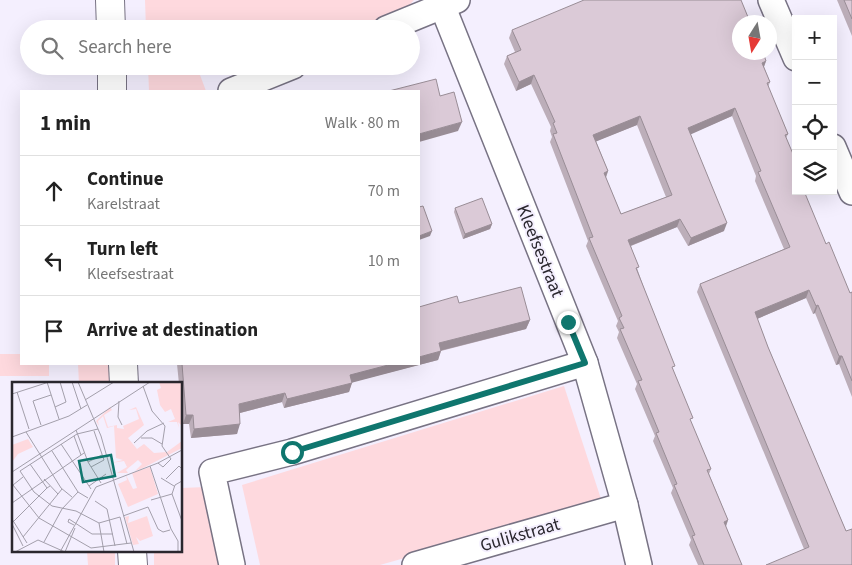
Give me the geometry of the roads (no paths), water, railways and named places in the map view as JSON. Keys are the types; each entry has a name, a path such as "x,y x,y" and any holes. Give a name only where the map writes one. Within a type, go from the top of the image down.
{"street":[{"path":"110,0 111,20"},
{"path":"771,0 792,49"},
{"path":"406,20 446,2"},
{"name":"Kleefsestraat","path":"446,2 585,363 625,505 639,565"},
{"path":"112,75 112,90"},
{"path":"233,90 271,75"},
{"path":"834,150 852,192"},
{"path":"232,565 212,472 292,452 585,363"},
{"path":"123,365 124,382"},
{"name":"Gulikstraat","path":"415,565 625,505"},
{"path":"132,552 133,565"}]}
